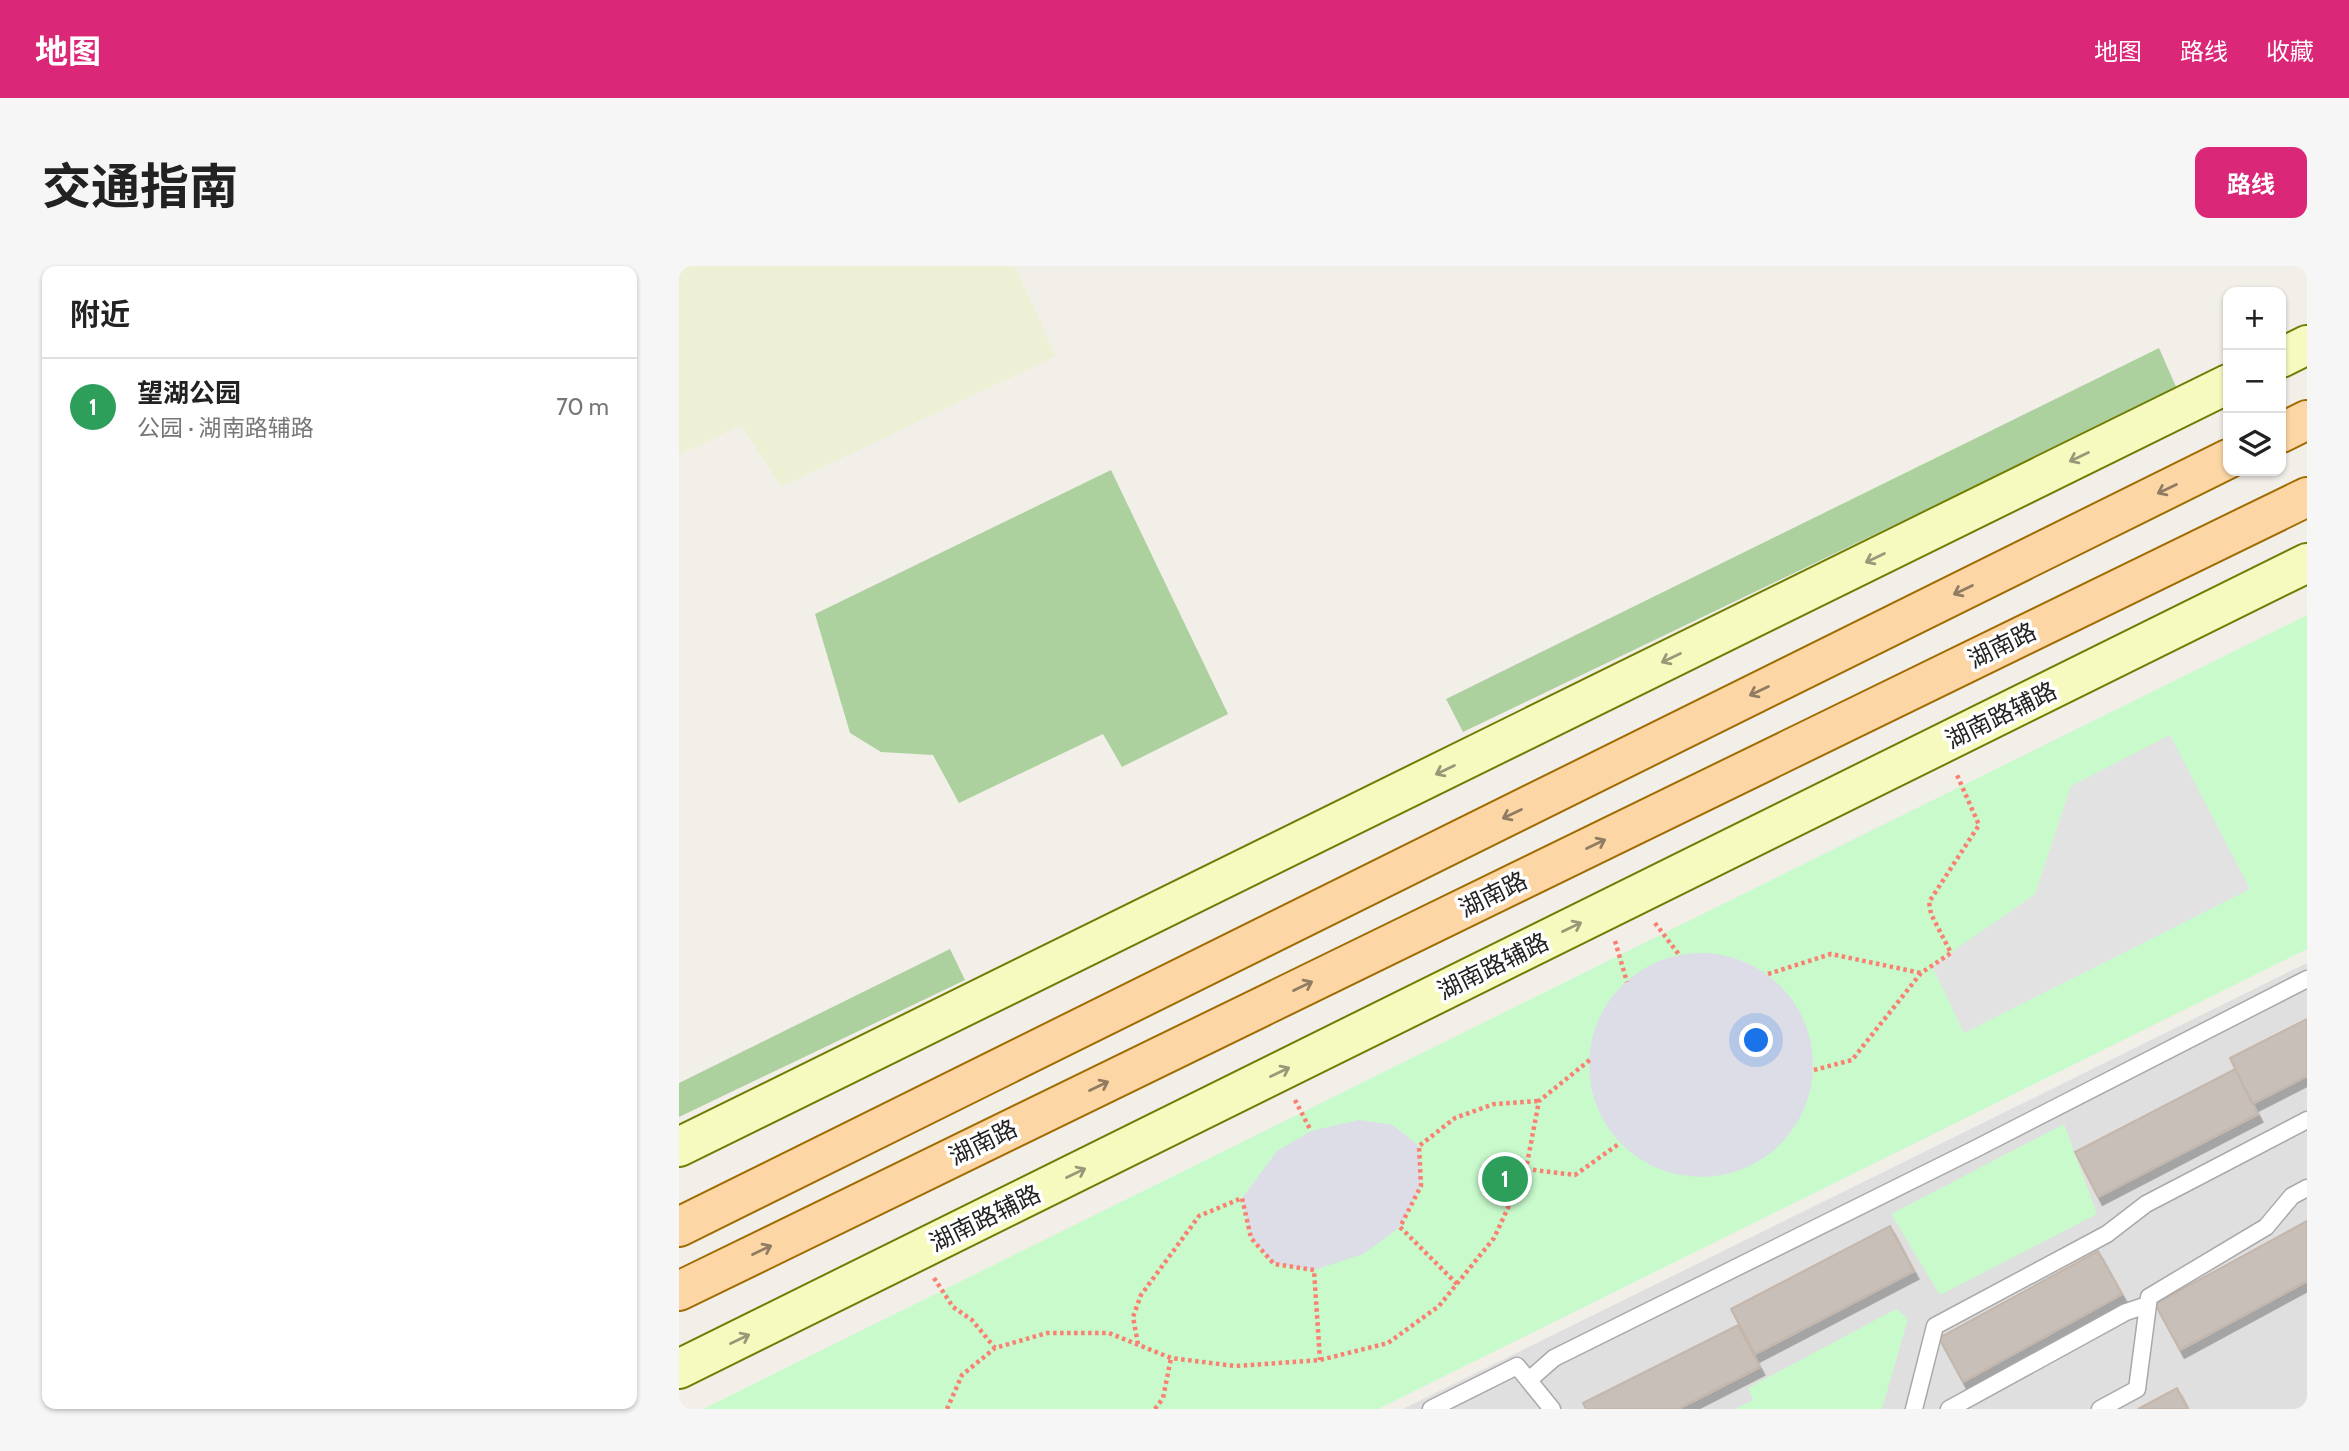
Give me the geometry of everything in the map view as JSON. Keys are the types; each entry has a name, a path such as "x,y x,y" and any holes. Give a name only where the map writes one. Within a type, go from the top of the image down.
{"main road":[{"path":"2286,430 2307,420"},
{"path":"679,1227 2223,461"},
{"name":"湖南路","path":"679,1291 2307,497"}],"street":[{"path":"2286,356 2307,345"},
{"path":"679,1147 2223,386"},
{"name":"湖南路辅路","path":"679,1369 2307,563"}],"lane":[{"path":"1529,1380 1554,1358 1979,1147 2307,979"},
{"path":"1914,1409 1935,1326 2107,1234 2146,1204 2307,1121"},
{"path":"2100,1409 2137,1389 2149,1297 2266,1227 2293,1196 2307,1188"},
{"path":"1949,1409 2126,1312 2147,1305"},
{"path":"1431,1409 1517,1366 1552,1409"}],"path":[{"path":"1814,1070 1852,1060 1921,972 1951,953 1931,914 1929,902 1979,825 1957,775"},
{"path":"1621,903 1680,956"},
{"path":"1621,903 1627,982"},
{"path":"1768,974 1831,954 1921,972"},
{"path":"1457,1284 1399,1227 1421,1186 1419,1146 1455,1118 1495,1104 1539,1101 1591,1059"},
{"path":"947,1409 962,1375 995,1348 1047,1333 1109,1332 1171,1358 1235,1366 1320,1360 1388,1343 1440,1306 1494,1238 1526,1169 1539,1101"},
{"path":"1526,1169 1575,1175 1620,1143"},
{"path":"1138,1344 1133,1317 1141,1295 1199,1216 1242,1198 1251,1238 1274,1264 1314,1270 1320,1360"},
{"path":"920,1250 953,1307 972,1320 995,1348"},
{"path":"1155,1409 1163,1398 1171,1358"}],"shaded area":[{"path":"2170,735 2250,889 1964,1033 1932,966 2035,894 2071,786"},
{"path":"1701,953 1744,962 1763,972 1780,986 1794,1003 1804,1022 1813,1065 1804,1108 1794,1127 1780,1144 1763,1158 1744,1168 1701,1177 1658,1168 1639,1158 1622,1144 1608,1127 1598,1108 1589,1065 1598,1022 1608,1003 1622,986 1639,972 1658,962"},
{"path":"2307,963 2307,1409 1403,1409"},
{"path":"1359,1120 1393,1125 1419,1146 1421,1186 1400,1227 1363,1254 1314,1270 1274,1264 1251,1238 1242,1198 1277,1151 1311,1131"}],"green space":[{"path":"679,266 1015,266 1056,356 781,487 741,425 679,455"},
{"path":"2159,348 2177,389 1463,732 1446,699"},
{"path":"1111,470 1228,714 1122,767 1103,734 959,803 933,755 881,752 850,733 815,614"},
{"path":"2307,615 2307,949 1378,1409 703,1409"},
{"path":"950,949 965,980 679,1117 679,1083"},
{"path":"2064,1124 2097,1214 1940,1295 1891,1214"},
{"path":"1896,1309 1908,1319 1882,1409 1735,1409 1753,1400 1748,1388"}],"building":[{"path":"2307,1019 2307,1076 2252,1104 2230,1058"},
{"path":"2235,1069 2258,1114 2098,1197 2075,1152"},
{"path":"2307,1221 2307,1281 2180,1350 2155,1304"},
{"path":"1890,1226 1914,1271 1755,1354 1731,1309"},
{"path":"2098,1251 2122,1294 1963,1382 1939,1338"},
{"path":"1738,1325 1760,1367 1678,1409 1586,1409 1583,1403"},
{"path":"2177,1388 2188,1409 2138,1409"}],"place":[{"name":"望湖公园","path":"1505,1179"}]}
